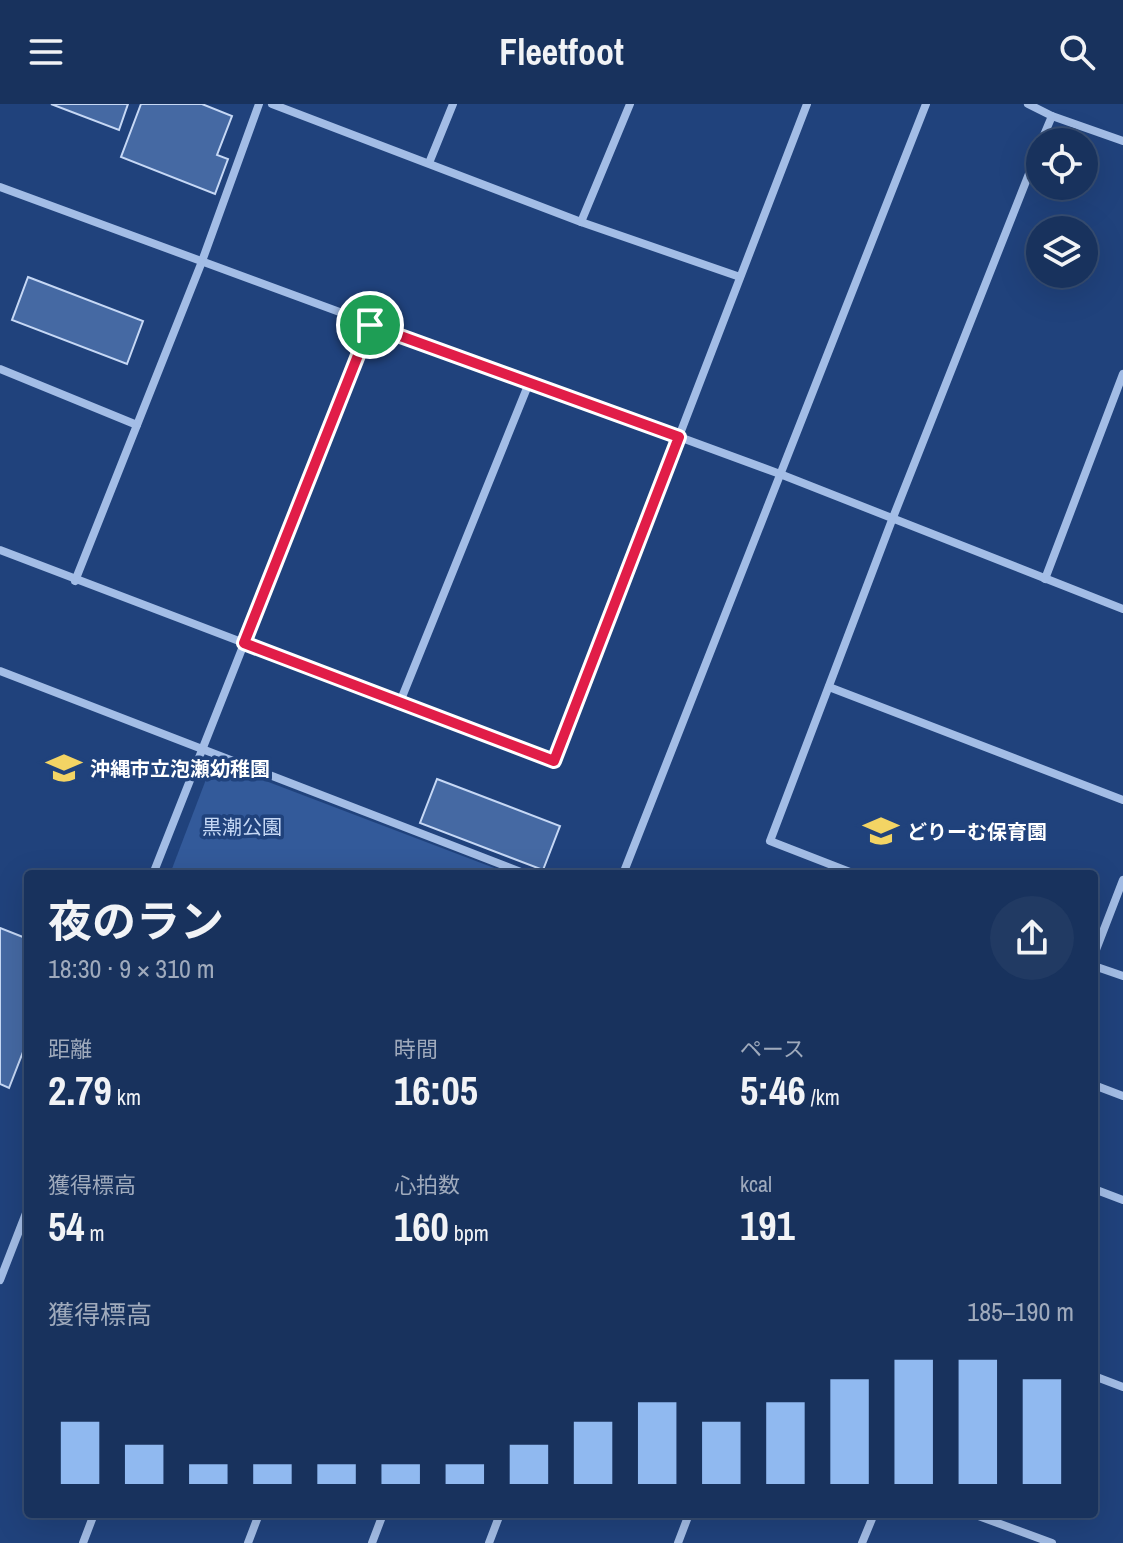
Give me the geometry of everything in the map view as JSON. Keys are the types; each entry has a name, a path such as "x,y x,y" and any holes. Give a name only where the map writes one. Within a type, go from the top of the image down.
{"street":[{"path":"75,581 201,264 259,104"},
{"path":"272,104 581,222 740,277"},
{"path":"429,163 453,104"},
{"path":"581,222 630,104"},
{"path":"0,550 554,761 807,104"},
{"path":"625,870 926,104"},
{"path":"1028,104 1052,116 1123,141"},
{"path":"1047,128 1052,116"},
{"path":"845,870 770,841 892,520 1026,182"},
{"path":"0,187 201,264 780,474 1123,609"},
{"path":"154,870 199,749 370,325"},
{"path":"0,369 137,425"},
{"path":"1045,579 1123,374"},
{"path":"400,702 529,383"},
{"path":"0,671 516,870"},
{"path":"829,687 1123,800"},
{"path":"1098,945 1123,880"},
{"path":"1098,967 1123,976"},
{"path":"1098,1087 1123,1096"},
{"path":"1098,1191 1123,1200"},
{"path":"0,1280 24,1221"},
{"path":"1098,1378 1123,1387"},
{"path":"83,1543 92,1518"},
{"path":"248,1543 257,1518"},
{"path":"372,1543 381,1518"},
{"path":"489,1543 498,1518"},
{"path":"678,1543 687,1518"},
{"path":"862,1543 872,1518"},
{"path":"982,1518 1030,1539 1052,1543"}],"green space":[{"name":"黒潮公園","path":"213,761 499,870 172,870"}],"building":[{"path":"51,104 128,104 119,130"},
{"path":"141,104 202,104 232,116 217,155 228,159 215,194 121,157"},
{"path":"28,277 143,321 127,364 12,320"},
{"path":"437,779 560,826 543,870 420,823"},
{"path":"0,928 24,937 24,1049 9,1088 0,1084"}],"place":[{"name":"沖縄市立泡瀬幼稚園","path":"64,768"},
{"name":"どりーむ保育園","path":"881,831"}],"route":[{"path":"370,325 679,437 554,761 244,643 370,325"}]}
